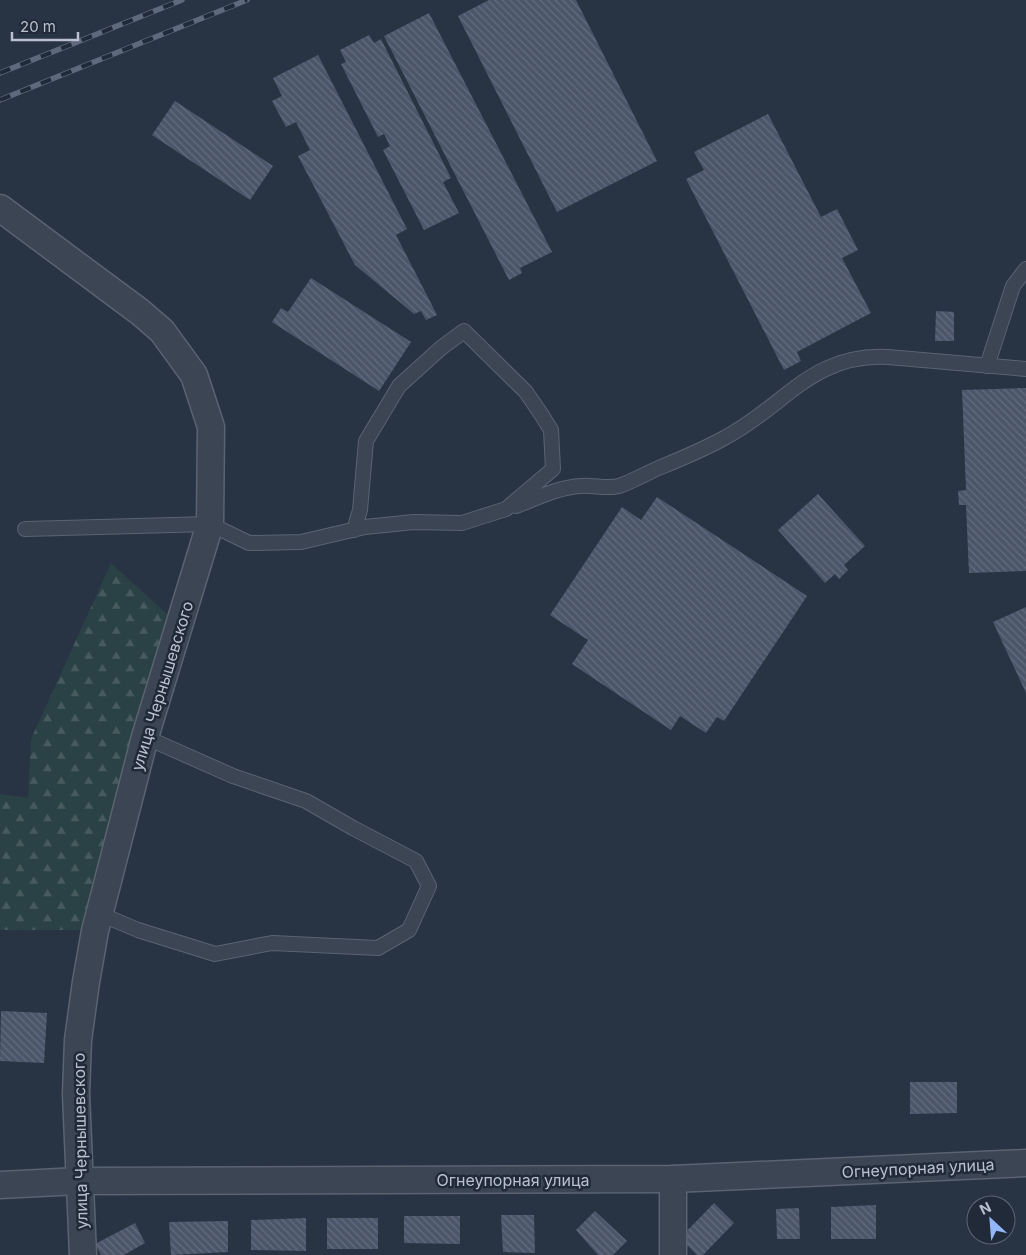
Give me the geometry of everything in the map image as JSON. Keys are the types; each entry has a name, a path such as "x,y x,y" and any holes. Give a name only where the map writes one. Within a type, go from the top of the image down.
{"street":[{"name":"улица Чернышевского","path":"0,208 140,312 162,331 180,354 197,382 211,427 210,524 145,737 90,957 78,1040 76,1094 83,1255"},
{"name":"Огнеупорная улица","path":"0,1185 79,1181 673,1179 1026,1163"},
{"path":"673,1179 673,1255"}],"lane":[{"path":"986,366 1013,286 1026,268"},
{"path":"354,530 360,510 366,441 399,386 441,348 464,331 526,392 551,430 553,469 506,509"},
{"path":"25,529 210,524 249,543 300,542 354,530 414,522 462,523 553,492 580,486 617,486 727,437 758,416 801,382 834,366 853,360 880,357 1026,369"},
{"path":"100,914 138,930 215,954 272,944 378,948 409,930 429,886 416,861 306,801 233,776 145,737"}],"green space":[{"path":"111,563 169,616 81,930 0,930 0,794 28,798 31,739"}],"building":[{"path":"489,0 576,0 657,161 557,212 458,16"},
{"path":"429,13 552,252 520,268 522,273 509,280 384,36"},
{"path":"369,35 374,43 381,39 451,178 443,182 459,213 424,230 383,150 390,146 384,134 378,137 341,64 346,62 340,50"},
{"path":"318,55 407,229 396,235 437,315 426,320 421,311 414,314 355,265 298,156 310,150 296,122 286,127 272,101 282,96 273,78"},
{"path":"175,101 273,166 250,200 152,135"},
{"path":"768,114 821,217 837,209 858,250 842,258 871,313 797,352 801,361 784,370 686,179 704,170 694,152"},
{"path":"311,278 411,342 379,391 272,322 281,308 288,312"},
{"path":"936,311 954,312 954,341 935,341"},
{"path":"1026,388 1026,571 969,573 966,505 959,505 958,491 966,490 962,390"},
{"path":"818,494 865,546 844,565 848,570 839,579 835,574 825,583 778,530"},
{"path":"657,497 807,596 724,721 717,717 706,733 680,716 671,730 572,664 588,640 550,615 622,507 641,520"},
{"path":"1026,607 1026,693 993,622"},
{"path":"1,1011 47,1013 44,1063 0,1061"},
{"path":"910,1082 957,1082 957,1113 910,1114"},
{"path":"714,1203 734,1223 703,1255 697,1255 680,1238"},
{"path":"876,1205 876,1239 831,1239 831,1207"},
{"path":"799,1208 800,1239 777,1239 776,1209"},
{"path":"595,1211 627,1241 613,1255 598,1255 576,1230"},
{"path":"501,1215 534,1215 535,1253 503,1252"},
{"path":"404,1216 460,1216 460,1244 404,1243"},
{"path":"306,1218 306,1251 251,1250 251,1220"},
{"path":"327,1218 378,1218 378,1249 327,1249"},
{"path":"228,1221 228,1252 171,1255 169,1222"},
{"path":"135,1223 145,1243 124,1255 101,1255 95,1244"}],"railway":[{"path":"0,73 182,0"},
{"path":"0,100 247,0"}]}
